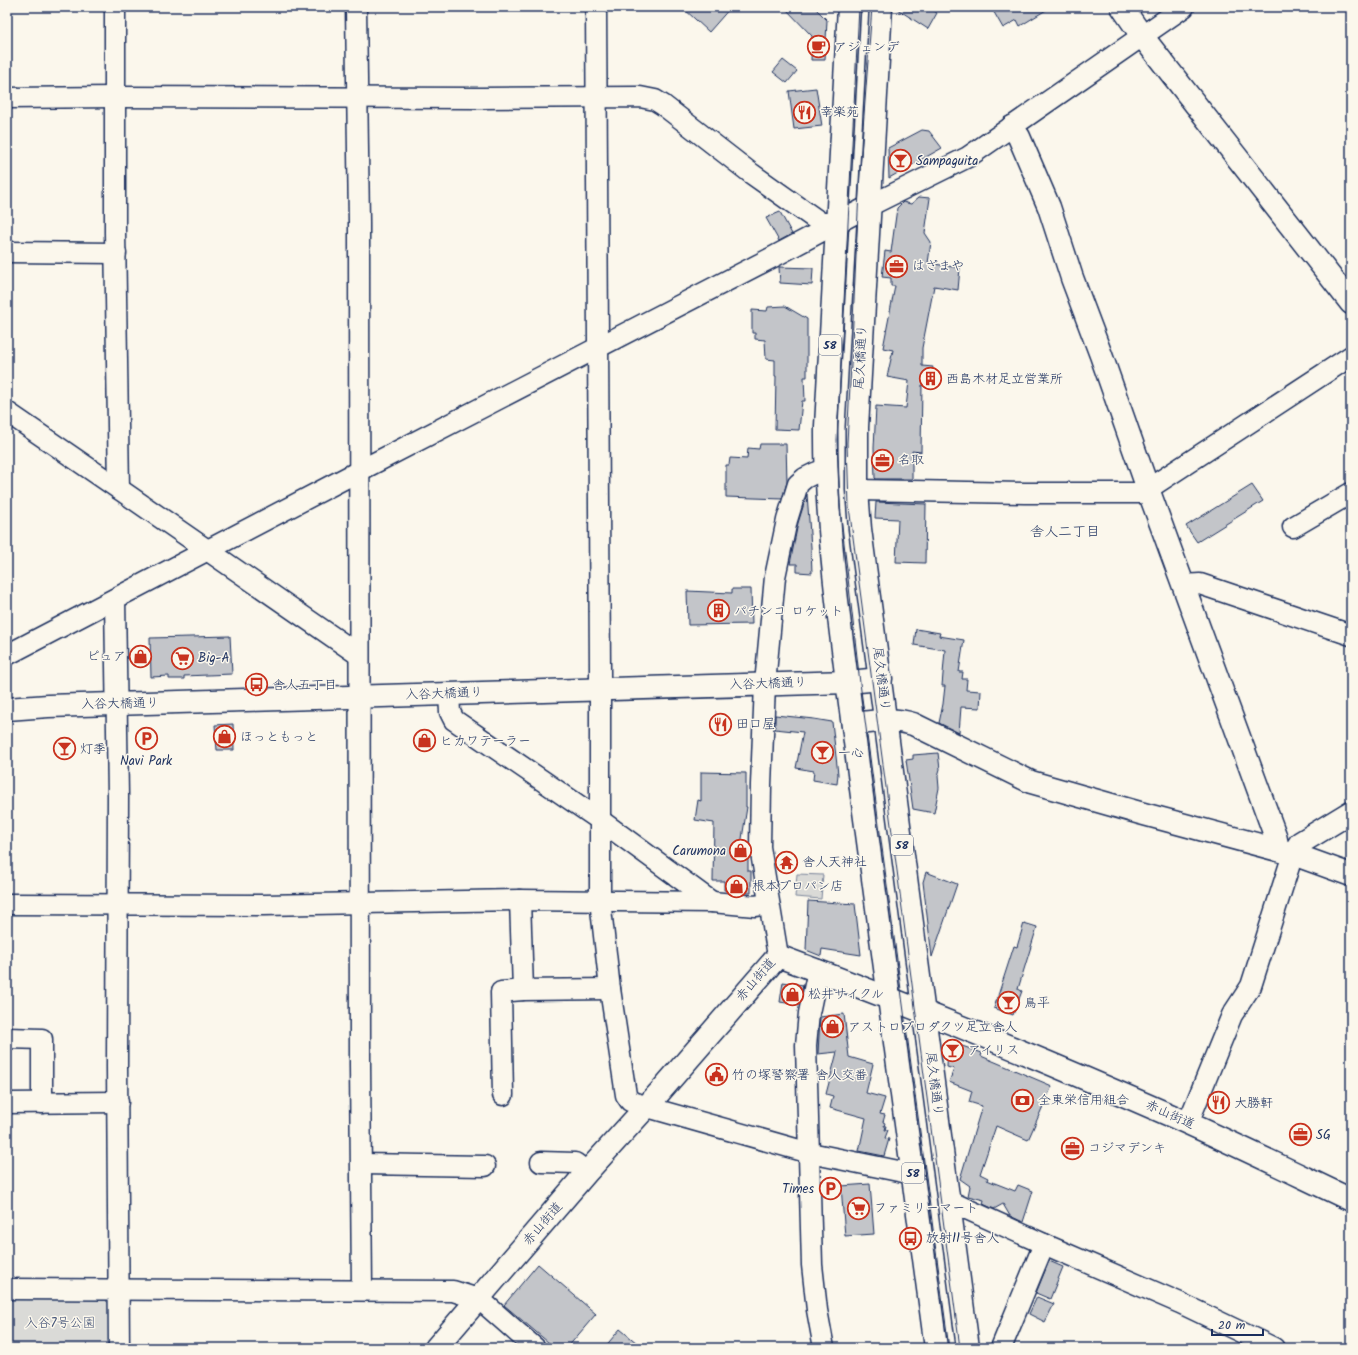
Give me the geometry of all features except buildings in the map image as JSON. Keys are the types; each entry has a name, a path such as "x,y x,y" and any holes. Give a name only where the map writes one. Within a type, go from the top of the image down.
{"street":[{"path":"115,7 119,488"},
{"path":"356,7 360,471 359,655 362,1290"},
{"path":"596,7 600,900 610,989 626,1095 630,1101 647,1107 810,1153 913,1174"},
{"name":"58","path":"849,7 826,426 826,469 830,534 853,724 936,1348"},
{"name":"尾久橋通り","path":"881,7 857,427 857,490 860,529 925,1012 968,1348"},
{"path":"1122,7 1142,36 1351,303"},
{"path":"7,656 836,223 968,157 1184,7"},
{"path":"7,98 640,97 655,100 752,174 821,223 836,223"},
{"path":"1012,127 1019,137 1049,207 1072,278 1183,585 1275,835 1286,852"},
{"path":"7,252 116,253"},
{"path":"857,490 1025,493 1140,493 1351,356"},
{"path":"7,412 359,655"},
{"path":"778,956 760,847 765,684 775,577 791,507 798,484 805,478 826,469"},
{"path":"1292,527 1351,493"},
{"path":"1183,585 1200,584 1351,635"},
{"path":"115,599 118,704 119,1348"},
{"name":"入谷大橋通り","path":"7,709 48,706 848,682 881,679"},
{"path":"450,694 450,712 454,720 600,820 712,902"},
{"path":"853,724 886,720 901,720 913,724 1031,782 1286,852 1351,875"},
{"path":"1188,1123 1232,1015 1251,986 1286,852 1351,812"},
{"path":"520,900 523,990"},
{"path":"7,904 264,905 360,902 600,900 712,902 756,906 769,904"},
{"name":"赤山街道","path":"436,1348 587,1172 647,1107 778,956 925,1012 1075,1074 1188,1123 1351,1200"},
{"path":"818,970 809,1013 806,1045 812,1265 817,1310 824,1348"},
{"path":"503,1095 501,992 523,990 610,989"},
{"path":"7,1038 42,1039 42,1103"},
{"path":"7,1103 118,1102"},
{"path":"541,1162 575,1163 587,1172"},
{"path":"362,1164 485,1166"},
{"path":"949,1201 1180,1303 1274,1348"},
{"path":"1001,1348 1044,1244"},
{"path":"7,1289 453,1291 478,1299 535,1348"}],"green space":[{"path":"797,874 823,875 821,899 795,897"},
{"name":"入谷7号公園","path":"103,1298 113,1308 113,1348 7,1348 7,1299"}],"tram line":[{"path":"859,7 837,440 840,508 860,683 949,1348"},
{"path":"872,7 860,169 847,443 849,507 960,1348"}],"place":[{"name":"アジェンデ","path":"818,47"},
{"name":"幸楽苑","path":"804,112"},
{"name":"Sampaguita","path":"900,161"},
{"name":"はざまや","path":"896,266"},
{"name":"西島木材足立営業所","path":"931,379"},
{"name":"名取","path":"882,460"},
{"name":"パチンコ ロケット","path":"719,611"},
{"name":"ピュア","path":"141,656"},
{"name":"Big-A","path":"183,658"},
{"name":"舎人五丁目","path":"257,685"},
{"name":"田口屋","path":"721,724"},
{"name":"ほっともっと","path":"224,737"},
{"name":"Navi Park","path":"146,739"},
{"name":"ヒカワテーラー","path":"425,741"},
{"name":"灯季","path":"64,749"},
{"name":"一心","path":"823,753"},
{"name":"Carumona","path":"741,851"},
{"name":"舎人天神社","path":"786,862"},
{"name":"根本プロパン店","path":"737,886"},
{"name":"松井サイクル","path":"793,994"},
{"name":"鳥平","path":"1009,1003"},
{"name":"アストロプロダクツ足立舎人","path":"832,1027"},
{"name":"アイリス","path":"952,1050"},
{"name":"竹の塚警察署 舎人交番","path":"716,1075"},
{"name":"全東栄信用組合","path":"1022,1100"},
{"name":"大勝軒","path":"1218,1103"},
{"name":"SG","path":"1300,1135"},
{"name":"コジマデンキ","path":"1073,1148"},
{"name":"Times","path":"830,1189"},
{"name":"ファミリーマート","path":"858,1208"},
{"name":"放射11号舎人","path":"910,1238"}],"district":[{"name":"舎人二丁目","path":"1065,532"}]}
